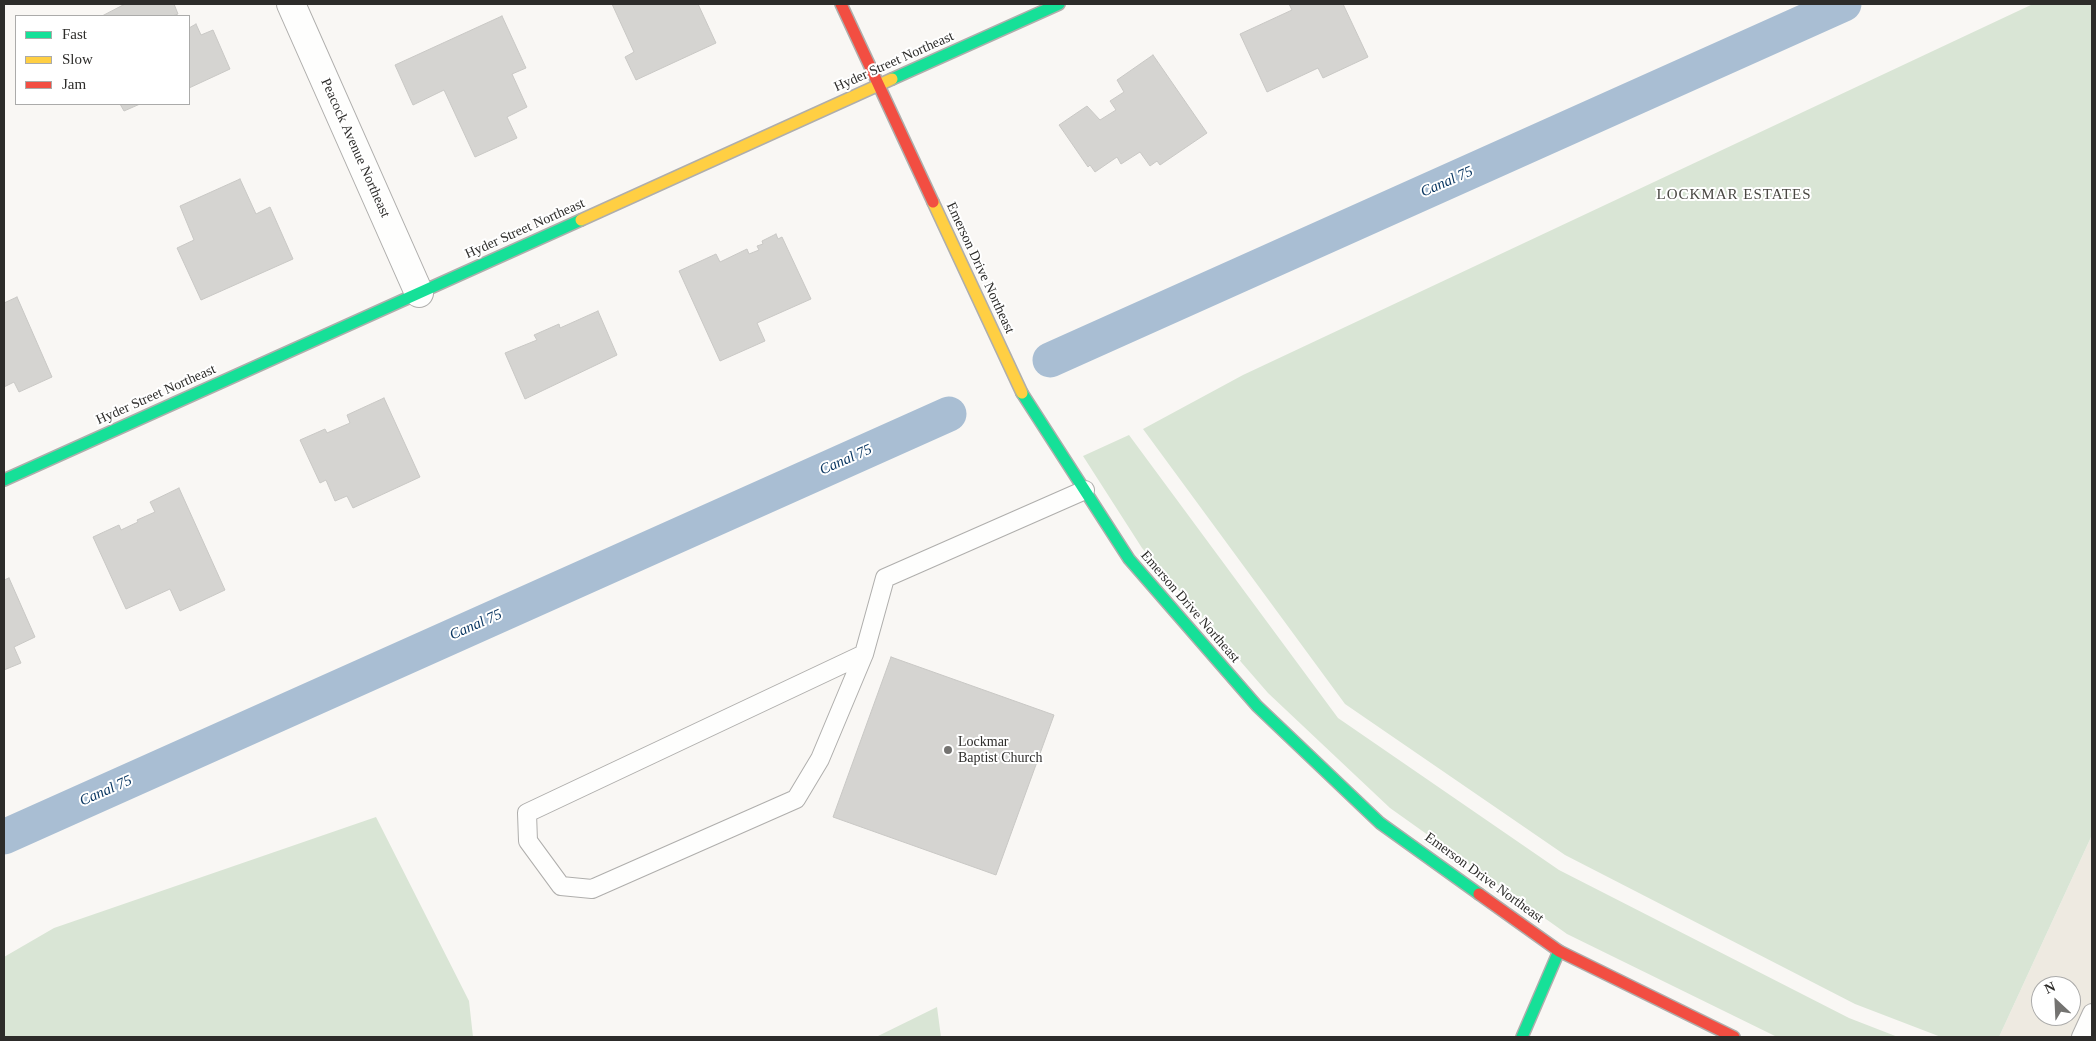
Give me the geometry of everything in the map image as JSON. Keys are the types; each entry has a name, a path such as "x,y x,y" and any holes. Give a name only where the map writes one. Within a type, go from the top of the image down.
{"street":[{"name":"Peacock Avenue Northeast","path":"291,4 419,293"},
{"name":"Emerson Drive Northeast","path":"841,4 1025,399 1129,559 1257,706 1380,823 1559,951 1734,1037"},
{"name":"Hyder Street Northeast","path":"4,480 1059,4"},
{"path":"1522,1037 1559,951"}],"lane":[{"path":"864,654 527,813 528,841 561,886 592,889 796,799 820,759 864,654 885,578 1085,490"},
{"path":"2081,1037 2092,1013"}],"shaded area":[{"path":"2092,835 2092,1037 1999,1037"}],"green space":[{"path":"2033,4 2092,4 2092,835 1999,1037 1941,1037 1855,1004 1565,855 1345,704 1143,429 1243,375"},
{"path":"1129,435 1338,718 1559,870 1849,1018 1898,1037 1777,1037 1567,934 1390,808 1268,693 1142,548 1083,456"},
{"path":"376,817 469,1001 473,1037 4,1037 4,957 54,928"},
{"path":"937,1007 941,1037 876,1037"}],"building":[{"path":"125,4 174,4 178,14 175,15 104,15"},
{"path":"612,4 698,4 716,43 636,80 625,57 634,52"},
{"path":"1289,4 1343,4 1368,57 1323,78 1318,68 1267,92 1240,34 1292,10"},
{"path":"502,16 526,68 512,74 527,107 507,117 517,138 475,157 444,90 413,105 395,65"},
{"path":"196,24 201,35 213,30 230,69 190,88 190,27"},
{"path":"1153,55 1207,133 1160,165 1157,161 1150,166 1140,152 1121,164 1117,157 1095,172 1090,165 1088,167 1059,125 1087,106 1100,120 1116,110 1110,101 1124,92 1117,80"},
{"path":"121,105 138,105 124,111"},
{"path":"240,179 256,214 270,207 293,259 201,300 177,248 194,240 180,206"},
{"path":"776,234 778,239 782,237 811,299 757,323 765,341 720,361 679,271 716,254 720,262 747,249 749,254 759,250 757,246 763,244 762,241"},
{"path":"17,297 52,377 19,392 14,382 4,387 4,303"},
{"path":"598,311 617,355 525,399 505,353 537,340 534,335 559,324 560,328"},
{"path":"384,398 420,477 353,508 347,496 335,501 326,480 320,483 300,440 325,429 327,433 350,423 347,415"},
{"path":"179,488 225,590 180,611 170,589 126,609 93,537 119,525 121,530 138,522 137,520 155,512 150,502"},
{"path":"9,578 35,637 14,647 21,663 4,670 4,580"},
{"path":"891,657 1054,715 996,875 833,817"}],"waterway":[{"name":"Canal 75","path":"1050,360 1844,4"},
{"name":"Canal 75","path":"4,837 949,414"}],"traffic: fast":[{"path":"892,79 1059,4"},
{"path":"4,480 581,220"},
{"path":"1022,393 1129,559 1257,706 1380,823 1479,894"},
{"path":"1522,1037 1559,951"}],"traffic: slow":[{"path":"581,220 892,79"},
{"path":"933,202 1022,393"}],"traffic: jam":[{"path":"841,4 933,202"},
{"path":"1479,894 1559,951 1734,1037"}],"place":[{"name":"Lockmar Baptist Church","path":"948,750"}],"district":[{"name":"LOCKMAR ESTATES","path":"1734,195"}]}
